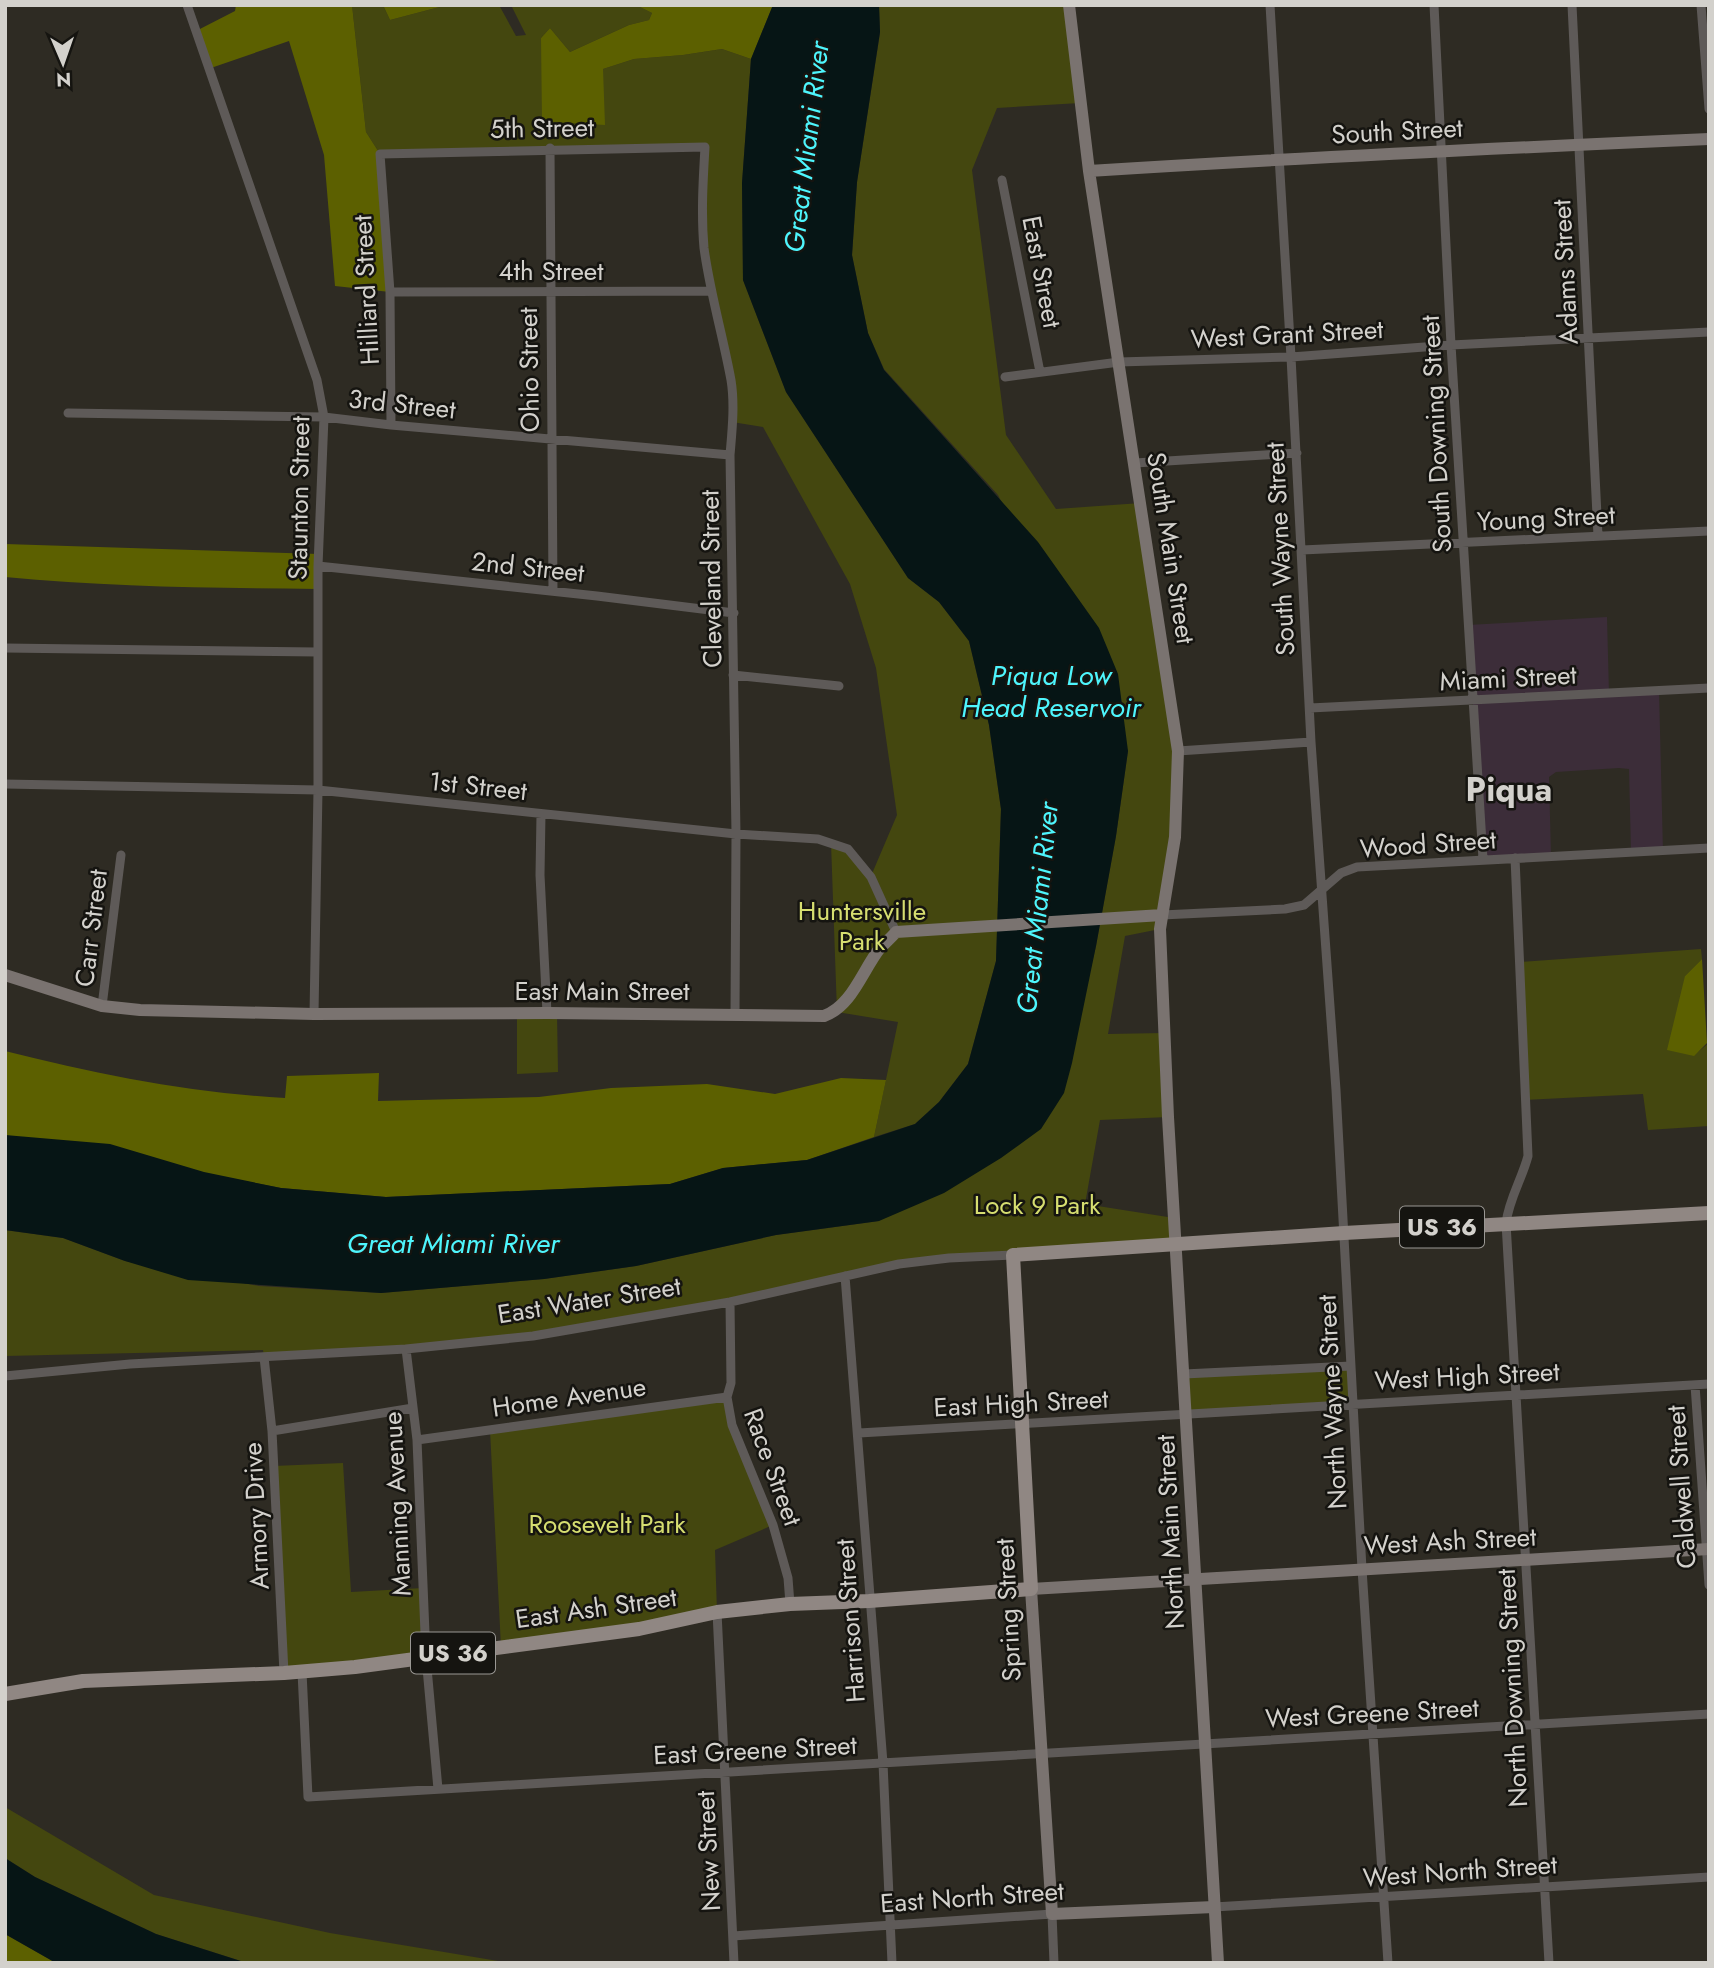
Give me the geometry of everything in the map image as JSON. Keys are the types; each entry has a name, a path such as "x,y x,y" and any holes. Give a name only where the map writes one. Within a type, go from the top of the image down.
{"main road":[{"name":"US 36","path":"1175,1244 1709,1213"},
{"name":"East Water Street","path":"1013,1255 1175,1244"},
{"name":"Spring Street","path":"1013,1255 1031,1589"},
{"name":"East Ash Street","path":"5,1694 83,1681 302,1672 639,1629 717,1612 790,1604 1031,1589"}],"street":[{"name":"Staunton Street","path":"187,5 317,380 324,417 318,566 314,1014"},
{"name":"South Main Street","path":"1069,5 1089,171 1178,751 1175,837 1160,929 1167,1099"},
{"name":"South Wayne Street","path":"1270,5 1311,742 1336,1090"},
{"name":"South Downing Street","path":"1434,5 1451,345 1483,859"},
{"name":"Adams Street","path":"1572,5 1598,536"},
{"path":"1701,5 1709,109"},
{"name":"South Street","path":"1089,171 1279,159 1709,139"},
{"name":"5th Street","path":"380,154 550,148 705,147"},
{"name":"Cleveland Street","path":"705,147 701,202 704,248 731,382 736,834 735,1014"},
{"name":"Ohio Street","path":"550,148 553,591"},
{"name":"Hilliard Street","path":"380,154 390,292 391,425"},
{"name":"East Street","path":"1002,180 1040,372"},
{"name":"4th Street","path":"390,292 711,291"},
{"name":"West Grant Street","path":"1005,377 1119,362 1291,357 1451,345 1709,332"},
{"name":"3rd Street","path":"68,413 324,417 730,455"},
{"path":"1135,463 1297,453"},
{"name":"Young Street","path":"1302,551 1709,531"},
{"name":"2nd Street","path":"318,566 734,613"},
{"path":"5,648 317,652"},
{"path":"733,675 839,686"},
{"name":"Miami Street","path":"1310,708 1709,688"},
{"path":"1178,751 1311,742"},
{"name":"1st Street","path":"5,784 318,790 736,834 818,839 848,849 871,877 896,932"},
{"path":"541,814 540,875 547,1013"},
{"name":"Wood Street","path":"1162,915 1285,909 1304,905 1341,873 1357,867 1709,848"},
{"name":"Carr Street","path":"102,1006 121,855"},
{"name":"North Downing Street","path":"1516,858 1528,1156 1508,1206 1506,1223 1549,1963"},
{"path":"896,932 1162,915"},
{"name":"East Main Street","path":"5,975 102,1006 140,1010 314,1014 735,1014 824,1017 836,1012 880,948 896,932"},
{"name":"North Wayne Street","path":"1336,1090 1362,1569 1388,1963"},
{"name":"North Main Street","path":"1167,1099 1217,1963"},
{"name":"East Water Street","path":"5,1377 130,1364 406,1349 533,1336 730,1302 913,1263 1013,1255"},
{"name":"Harrison Street","path":"845,1276 883,1763 892,1963"},
{"name":"Race Street","path":"730,1302 731,1383 727,1397 732,1425 773,1525 788,1578 790,1604"},
{"name":"Manning Avenue","path":"406,1349 417,1440 426,1657 438,1790"},
{"name":"Armory Drive","path":"264,1357 272,1431 284,1673"},
{"path":"1184,1374 1351,1366"},
{"name":"West High Street","path":"1186,1415 1709,1384"},
{"name":"Caldwell Street","path":"1695,1385 1709,1585"},
{"name":"Home Avenue","path":"417,1440 727,1397"},
{"path":"272,1431 413,1408"},
{"name":"East High Street","path":"859,1433 1186,1415"},
{"name":"West Ash Street","path":"1195,1579 1707,1549"},
{"name":"East Ash Street","path":"1031,1589 1195,1579"},
{"name":"Spring Street","path":"1031,1589 1054,1963"},
{"name":"New Street","path":"717,1612 734,1963"},
{"name":"East Greene Street","path":"302,1672 308,1797 1205,1744"},
{"name":"West Greene Street","path":"1205,1744 1709,1714"},
{"name":"West North Street","path":"1214,1907 1709,1877"},
{"name":"East North Street","path":"733,1936 1052,1913 1214,1907"}],"shaded area":[{"path":"236,5 352,5 366,132 380,154 390,292 335,286 324,155 289,41 208,69 196,31 235,11"},
{"path":"383,5 447,5 390,20"},
{"path":"636,5 773,5 751,59 722,49 634,59 603,69 605,125 542,121 541,38 550,28 570,52 629,25 649,20 652,13"},
{"path":"5,544 319,554 318,589 122,585 5,577"},
{"path":"1607,617 1609,693 1659,690 1663,851 1631,852 1629,769 1619,768 1556,772 1549,777 1551,856 1483,859 1468,625"},
{"path":"1702,959 1707,1043 1694,1056 1667,1050 1685,976"},
{"path":"5,1051 144,1081 214,1092 285,1098 287,1076 379,1073 378,1101 539,1097 611,1088 707,1084 775,1094 841,1078 886,1080 874,1137 807,1160 723,1168 670,1184 386,1197 281,1188 5,1135"},
{"path":"5,1934 56,1963 5,1963"}],"green space":[{"name":"Huntersville Park","path":"352,5 383,5 390,20 447,5 499,5 516,36 526,35 511,5 636,5 652,13 649,20 629,25 570,52 550,28 541,38 603,69 634,59 722,49 751,59 742,183 743,280 786,392 908,578 939,602 969,641 989,725 1001,809 996,961 968,1064 939,1102 915,1124 874,1137 898,1022 837,1012 831,843 848,849 871,876 897,815 876,668 850,584 763,427 732,422 731,382 704,248 705,147 380,154 366,132"},
{"name":"Lock 9 Park","path":"879,5 1069,5 1080,103 997,108 972,170 1006,435 1056,509 1141,503 1178,751 1160,929 1125,936 1108,1034 1164,1033 1168,1117 1100,1120 1085,1204 1174,1218 1176,1244 949,1258 533,1336 264,1357 263,1350 5,1356 5,1230 63,1238 125,1261 259,1286 381,1293 544,1279 636,1266 776,1235 879,1221 1086,988 1116,836 1128,751 998,495 884,369 868,333 852,255 857,182 880,33"},
{"path":"1701,949 1702,959 1685,976 1694,1055 1709,1043 1709,1126 1648,1130 1643,1094 1524,1100 1520,962"},
{"path":"517,1013 557,1013 558,1072 517,1074"},
{"path":"1351,1366 1353,1404 1186,1415 1184,1374"},
{"name":"Roosevelt Park","path":"727,1397 732,1425 773,1525 715,1550 717,1612 501,1647 490,1430"},
{"path":"343,1463 351,1592 423,1588 426,1657 284,1673 274,1466"},
{"path":"5,1807 154,1895 330,1933 510,1963 247,1963 156,1934 35,1877 5,1858"}],"water":[{"name":"Piqua Low Head Reservoir","path":"773,5 879,5 880,32 857,182 852,255 868,333 884,370 1038,542 1099,628 1118,674 1128,751 1096,946 1064,1093 1041,1129 1001,1158 944,1193 879,1221 776,1235 636,1266 544,1279 381,1293 188,1280 63,1238 5,1230 5,1135 110,1144 204,1172 281,1188 386,1197 670,1184 723,1168 807,1160 915,1124 939,1102 968,1064 996,961 1001,809 989,725 969,641 939,602 908,578 786,392 743,280 742,183 751,59"},
{"path":"5,1858 35,1877 156,1934 247,1963 56,1963 5,1934"}],"district":[{"name":"Piqua","path":"1509,789"}],"water label":[{"name":"Great Miami River","path":"806,147"},
{"name":"Great Miami River","path":"1037,908"},
{"name":"Great Miami River","path":"453,1243"}]}
